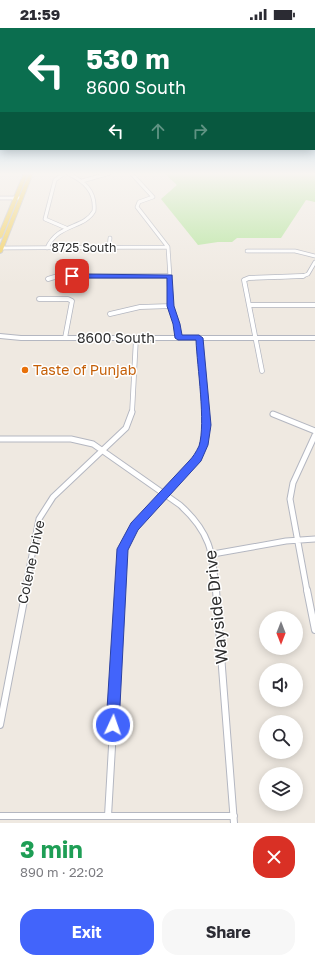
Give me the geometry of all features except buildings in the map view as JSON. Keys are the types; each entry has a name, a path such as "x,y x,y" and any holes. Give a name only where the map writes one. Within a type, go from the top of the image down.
{"main road":[{"path":"0,237 13,210"},
{"path":"1,249 15,210"},
{"name":"8600 South","path":"0,336 14,338 315,338"},
{"name":"8600 South","path":"0,340 14,338"}],"street":[{"path":"47,210 45,219 66,228"},
{"path":"47,248 51,238 66,228 87,218 93,213 93,210"},
{"path":"139,210 168,247 170,306 176,324 178,338"},
{"path":"108,248 110,238"},
{"name":"8725 South","path":"1,249 168,247"},
{"path":"247,251 295,251 315,256"},
{"path":"262,371 244,281 245,279 300,277 308,274 315,262"},
{"path":"48,279 58,276 170,276"},
{"path":"39,299 68,299 72,301 65,338"},
{"path":"248,305 315,305"},
{"path":"110,314 140,308 170,306"},
{"name":"Colene Drive","path":"0,725 39,519 53,497 122,433 130,418 132,407 136,338"},
{"path":"108,816 123,549 135,526 197,458 205,438 206,425 199,338"},
{"path":"273,414 315,431"},
{"path":"315,435 293,483 290,494 290,505 315,630"},
{"name":"Wayside Drive","path":"0,439 79,440 93,444 190,513 198,523 210,543 213,554 234,819"},
{"path":"213,554 297,540 315,539"},
{"path":"0,816 108,816 234,819"}],"green space":[{"path":"170,210 299,210 281,238 237,238 232,242 218,242 198,245"}],"place":[{"name":"Taste of Punjab","path":"25,370"}],"route":[{"path":"72,276 170,276 170,306 178,328 178,338 199,338 206,425 204,445 201,452 192,464 135,526 123,549 113,725"}]}
